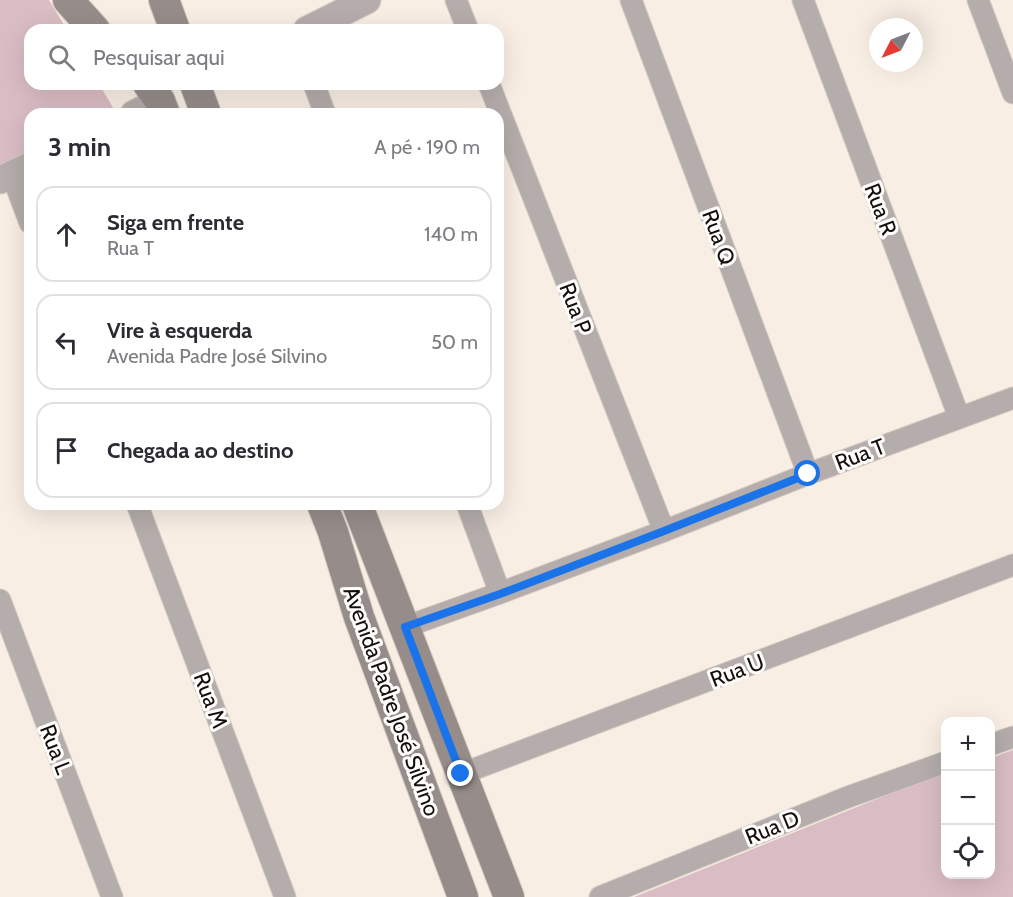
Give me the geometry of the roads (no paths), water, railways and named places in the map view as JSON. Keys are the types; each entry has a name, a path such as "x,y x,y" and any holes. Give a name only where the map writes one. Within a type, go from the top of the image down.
{"main road":[{"path":"68,0 90,24"},
{"path":"164,0 173,24"},
{"path":"197,90 204,108"},
{"name":"Avenida Padre José Silvino","path":"324,510 359,617 463,897"},
{"name":"Avenida Padre José Silvino","path":"359,510 509,897"}],"street":[{"path":"319,24 366,0"},
{"path":"456,0 466,24"},
{"name":"Rua Q","path":"631,0 808,474"},
{"name":"Rua R","path":"803,0 959,417"},
{"path":"978,0 1013,93"},
{"path":"316,90 323,108"},
{"name":"Rua P","path":"491,90 498,108"},
{"name":"Rua P","path":"504,122 664,531"},
{"path":"14,174 24,205"},
{"name":"Rua T","path":"405,627 500,594 808,474 1013,398"},
{"name":"Rua M","path":"138,510 285,897"},
{"path":"469,510 500,594"},
{"name":"Rua U","path":"461,774 1013,565"},
{"name":"Rua L","path":"0,600 112,897"},
{"path":"995,743 1013,737"},
{"name":"Rua D","path":"600,897 848,797 941,763"}]}
